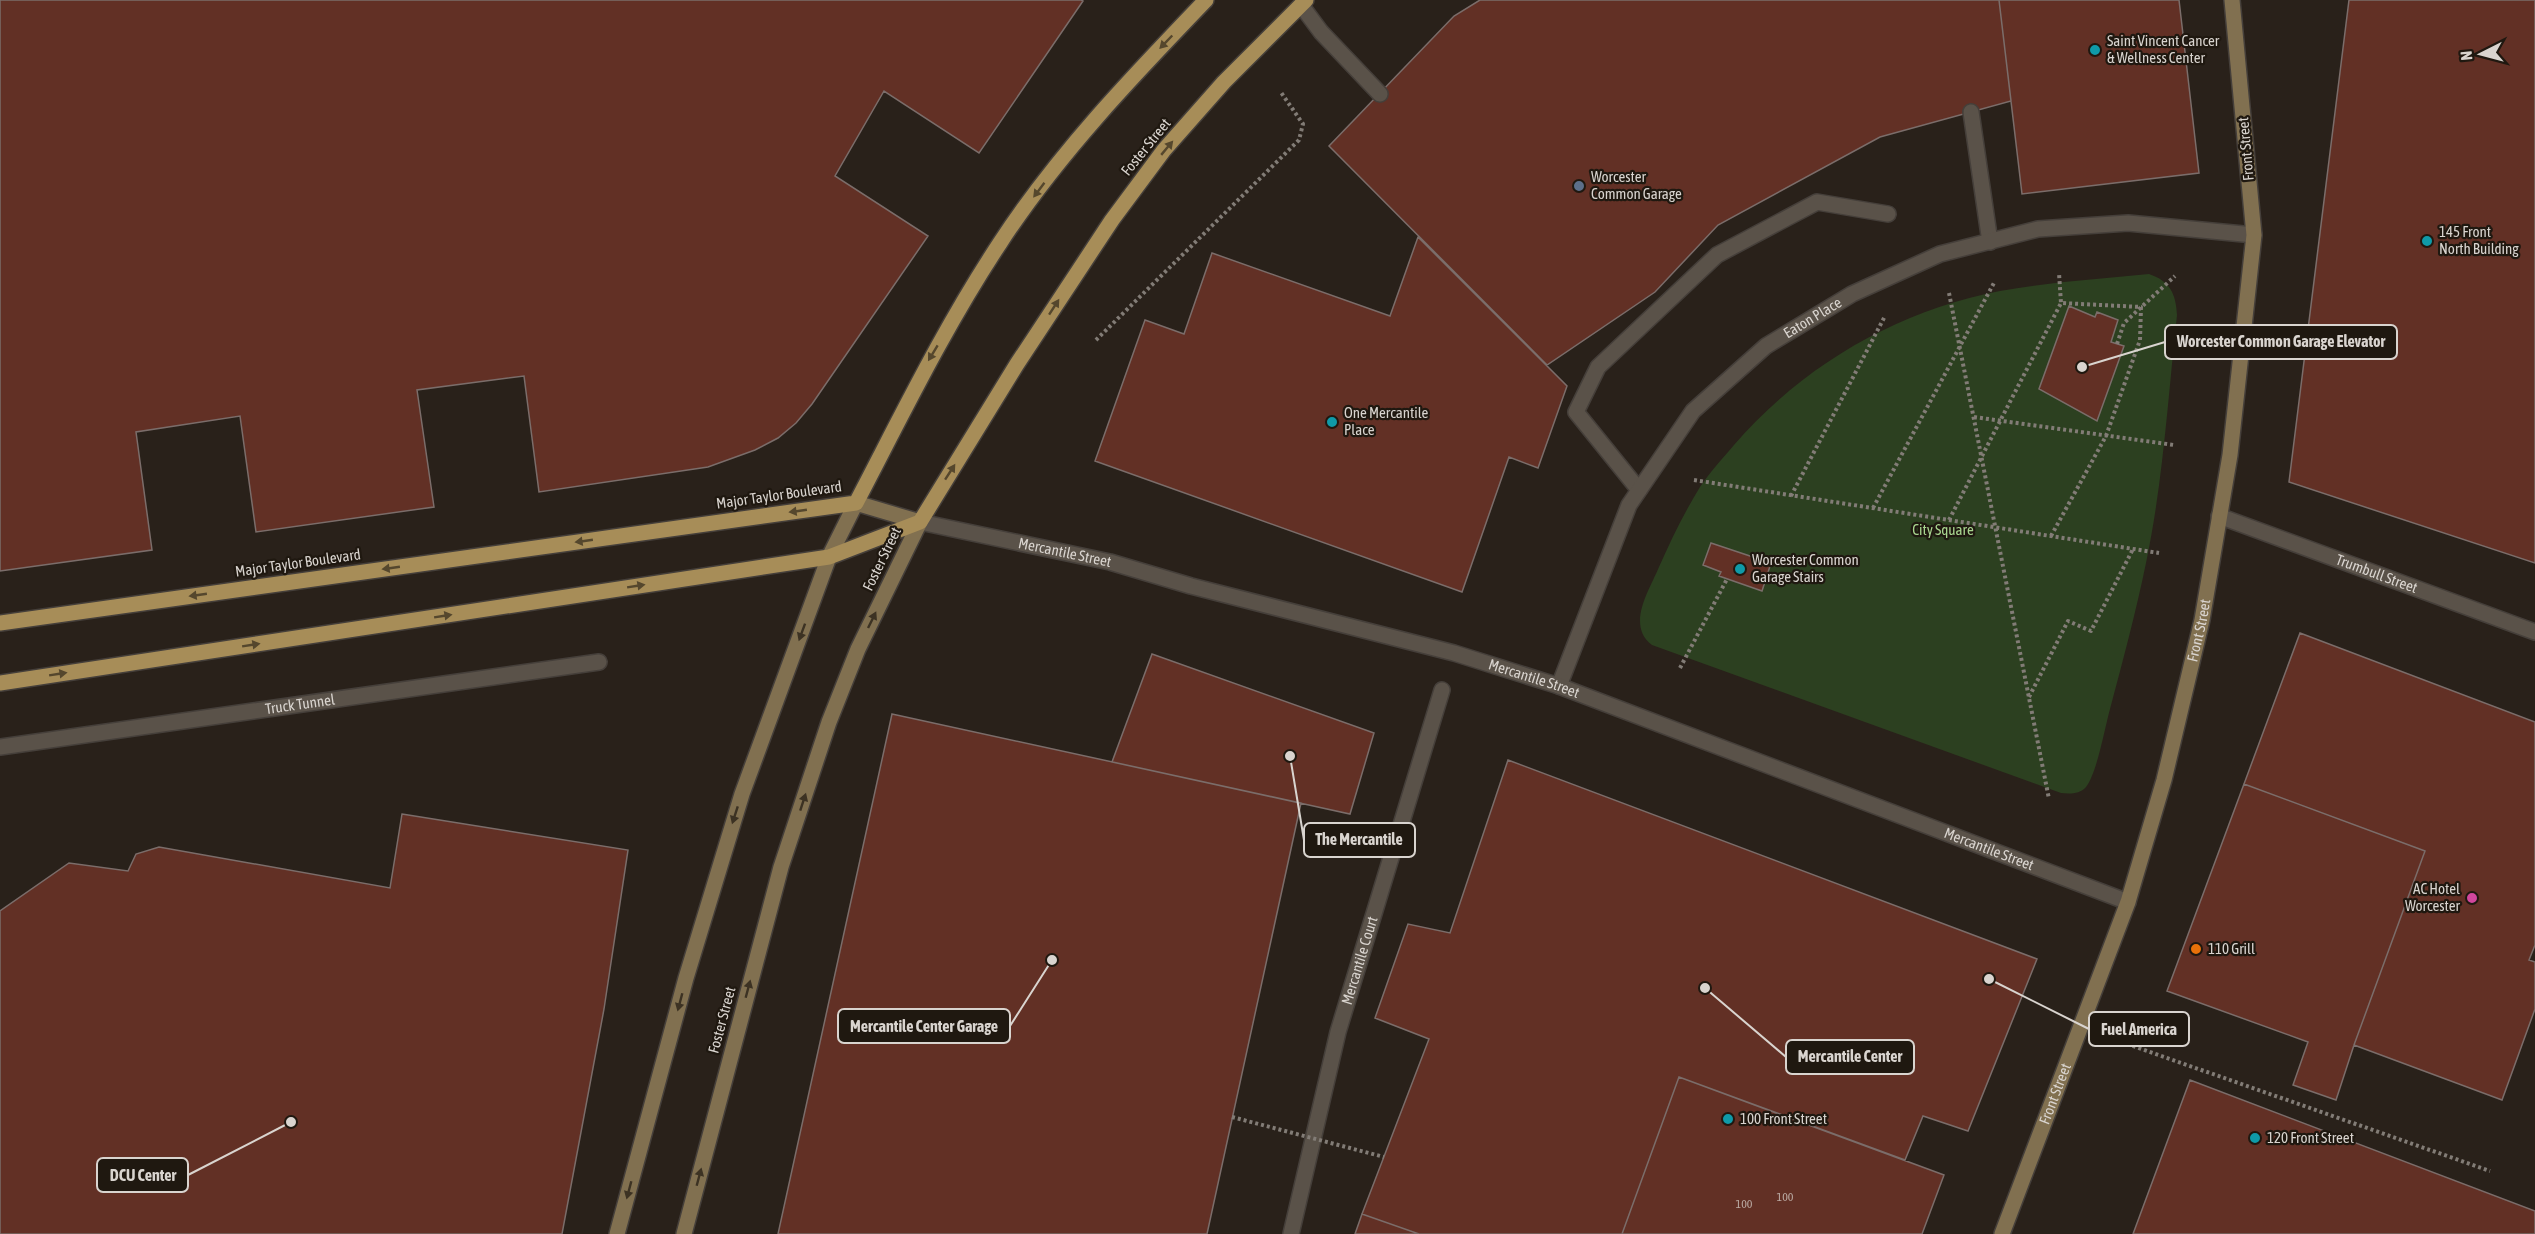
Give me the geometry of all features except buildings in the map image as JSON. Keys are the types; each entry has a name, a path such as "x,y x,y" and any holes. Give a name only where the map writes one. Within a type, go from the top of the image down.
{"main road":[{"path":"617,1234 719,866 742,794 829,557 924,368 1001,242 1045,183 1134,74 1206,0"},
{"name":"Front Street","path":"2002,1234 2128,902 2164,780 2202,620 2229,454 2254,235 2232,0"},
{"name":"Foster Street","path":"684,1234 787,848 829,722 858,649 920,522 1017,364 1112,220 1172,141 1224,82 1304,2"},
{"name":"Major Taylor Boulevard","path":"0,623 856,503 920,522"},
{"path":"0,683 829,557 920,522"}],"street":[{"path":"1304,2 1321,32 1380,93"},
{"path":"1971,112 1990,242"},
{"path":"1639,490 1576,412 1598,367 1717,255 1817,202 1888,214"},
{"name":"Eaton Place","path":"1559,686 1629,506 1693,411 1766,345 1852,294 1940,254 2038,229 2128,223 2254,235"},
{"name":"Trumbull Street","path":"2219,516 2535,632"},
{"name":"Mercantile Street","path":"920,522 1110,562 1191,586 1454,652 1559,686 2128,902"},
{"name":"Truck Tunnel","path":"1,747 599,662"},
{"name":"Mercantile Court","path":"1291,1234 1338,1032 1442,690"}],"path":[{"path":"1096,340 1299,140 1303,124 1280,91"},
{"path":"1949,520 2061,303 2059,273"},
{"path":"2117,344 2124,323 2175,276"},
{"path":"1874,508 1995,281"},
{"path":"1949,293 2049,799"},
{"path":"2061,303 2141,307"},
{"path":"2051,536 2106,436 2140,340 2141,307"},
{"path":"1791,495 1886,316"},
{"path":"1974,417 2174,445"},
{"path":"1694,480 2159,553"},
{"path":"2029,698 2068,621 2091,631 2133,549"},
{"path":"1680,668 1727,579"},
{"path":"2127,1044 2490,1171"},
{"path":"1233,1116 1384,1156"}],"green space":[{"name":"City Square","path":"2149,274 2162,280 2171,289 2177,315 2161,471 2152,532 2134,618 2097,761 2084,789 2075,793 2061,793 1652,645 1644,637 1640,618 1646,597 1678,527 1700,487 1761,416 1821,366 1889,327 1962,300 2037,285"}],"place":[{"name":"Saint Vincent Cancer & Wellness Center","path":"2095,50"},
{"name":"Worcester Common Garage","path":"1579,186"},
{"name":"145 Front North Building","path":"2427,241"},
{"name":"Worcester Common Garage Elevator","path":"2082,367"},
{"name":"One Mercantile Place","path":"1332,422"},
{"name":"Worcester Common Garage Stairs","path":"1740,569"},
{"name":"The Mercantile","path":"1290,756"},
{"name":"AC Hotel Worcester","path":"2472,898"},
{"name":"110 Grill","path":"2196,949"},
{"name":"Mercantile Center Garage","path":"1052,960"},
{"name":"Fuel America","path":"1989,979"},
{"name":"Mercantile Center","path":"1705,988"},
{"name":"100 Front Street","path":"1728,1119"},
{"name":"DCU Center","path":"291,1122"},
{"name":"120 Front Street","path":"2255,1138"}]}
